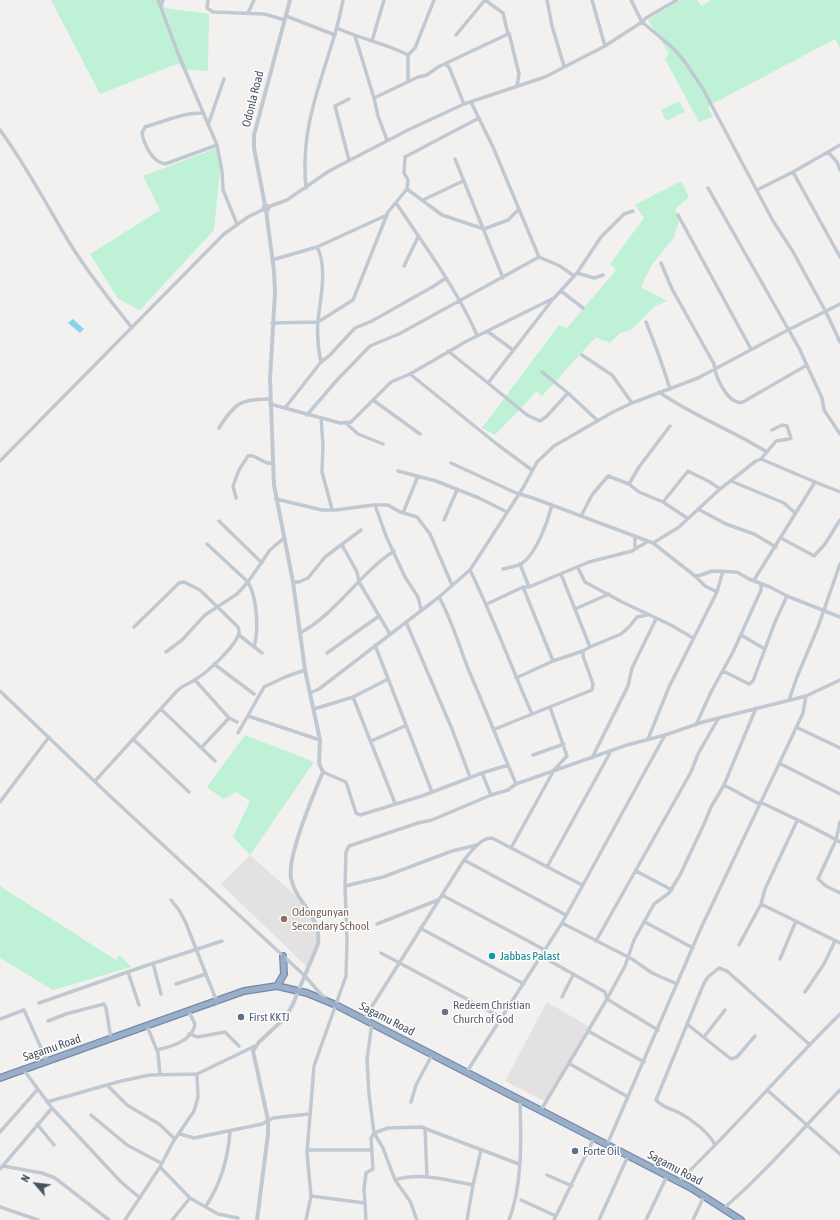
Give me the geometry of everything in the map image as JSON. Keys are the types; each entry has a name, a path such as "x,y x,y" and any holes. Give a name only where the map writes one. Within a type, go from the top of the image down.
{"highway":[{"path":"277,986 284,974 283,956"},
{"name":"Sagamu Road","path":"0,1078 189,1012 244,991 277,986 298,991 327,1001 372,1023 667,1176 704,1196 741,1220"}],"street":[{"path":"158,0 179,56 217,145 222,171 223,190 237,224"},
{"path":"161,6 163,0"},
{"path":"208,0 206,5 209,10 264,14 286,18 335,36"},
{"path":"248,14 254,0"},
{"name":"Odonla Road","path":"290,0 254,135 256,160 266,208 275,293 272,323 270,401 272,463 276,499 293,582 305,670 320,740 319,763 323,772"},
{"path":"306,188 304,161 310,117 315,94 335,36 343,0"},
{"path":"372,41 384,0"},
{"path":"408,82 408,56 415,48 434,0"},
{"path":"456,35 485,0 503,13 519,74 517,86"},
{"path":"547,0 552,26 564,66"},
{"path":"592,0 605,46"},
{"path":"631,0 642,22 664,40 685,62 703,89 773,221 792,250 826,312 840,342"},
{"path":"0,461 196,261 237,224 266,208 287,200 329,171 387,140 464,104 545,77 605,46 646,18 677,0"},
{"path":"337,28 408,56"},
{"path":"374,98 427,75 445,64 509,33"},
{"path":"355,36 378,116 387,140"},
{"path":"449,67 451,61"},
{"path":"445,64 449,67 464,104"},
{"path":"208,125 224,79"},
{"path":"349,99 335,106 349,160"},
{"path":"471,102 539,257 560,266 574,276"},
{"path":"202,112 187,113 169,121 145,127 142,133 146,144 154,158 165,164 217,145"},
{"path":"272,323 318,322 353,300 387,215 407,189 408,180 404,173 405,157 407,154 447,136 479,118"},
{"path":"0,130 16,152 70,243 100,288 132,328"},
{"path":"757,190 793,172 840,145"},
{"path":"828,152 837,162 840,170"},
{"path":"455,159 503,278"},
{"path":"793,172 840,257"},
{"path":"423,200 463,181"},
{"path":"708,188 807,365 822,398 824,410 840,434"},
{"path":"407,189 442,215 484,229 508,220 518,210"},
{"path":"396,203 446,278 460,301 477,335"},
{"path":"488,383 554,298 577,273 600,237 624,214 633,211"},
{"path":"272,260 317,247 387,215"},
{"path":"678,215 751,349"},
{"path":"404,266 418,237"},
{"path":"317,247 321,258 322,297 318,322 321,362"},
{"path":"307,415 337,380 370,346 399,334 539,257"},
{"path":"661,263 672,289 714,364 714,370 730,398 739,403 807,365"},
{"path":"577,273 594,278 602,275"},
{"path":"285,408 321,362 329,356 355,328 372,321 446,278"},
{"path":"561,290 583,308"},
{"path":"347,424 362,413 391,382 410,374 477,335 554,298"},
{"path":"310,693 319,689 421,609 439,597 470,570 532,470 544,455 554,446 597,420 632,402 670,389 714,370 751,349 840,304"},
{"path":"646,322 658,348 660,361 670,389"},
{"path":"487,331 513,350"},
{"path":"448,351 527,415 540,420 546,418 568,393"},
{"path":"582,355 612,375 632,402"},
{"path":"542,372 568,393 597,420"},
{"path":"410,374 498,445 532,470"},
{"path":"659,392 680,407 751,442 767,452"},
{"path":"219,428 229,412 238,403 252,399 270,401 285,408 307,415 347,424 358,434 383,444"},
{"path":"373,400 420,434"},
{"path":"321,418 323,445 322,472 332,509"},
{"path":"653,544 679,527 687,518 756,460 761,459 776,441 789,440 790,438 787,426 782,425 772,430"},
{"path":"629,484 639,467 670,426"},
{"path":"236,498 233,486 239,470 248,456 252,456 266,463 272,463"},
{"path":"761,459 840,492"},
{"path":"451,463 519,493 653,544 695,576 705,586 717,592"},
{"path":"398,471 418,476 457,490 507,512"},
{"path":"663,502 688,471 710,482 720,490"},
{"path":"402,513 418,476"},
{"path":"581,516 592,495 607,476 610,476 629,484 639,492 663,502 687,518"},
{"path":"736,477 740,485"},
{"path":"731,481 784,504 795,513"},
{"path":"754,580 776,547 795,513 815,482"},
{"path":"444,520 457,490"},
{"path":"276,499 318,509 336,510 375,505 388,505 402,513 417,517 426,528 452,586"},
{"path":"375,505 382,527 408,583 418,597 421,609"},
{"path":"503,569 520,564 528,557 540,537 552,505"},
{"path":"698,509 726,524 754,534 776,547"},
{"path":"781,538 796,548 816,555 840,520"},
{"path":"219,522 262,563"},
{"path":"293,582 299,582 308,578 325,557 361,530"},
{"path":"635,537 635,549"},
{"path":"166,652 182,640 204,615 237,594 248,582 275,545 284,538"},
{"path":"487,604 523,587 529,587 578,568 589,562 627,553 647,542"},
{"path":"207,544 248,582 254,594 257,624 257,639 254,647"},
{"path":"342,545 357,572 359,582 390,634"},
{"path":"300,633 312,626 394,551"},
{"path":"520,564 529,587"},
{"path":"789,700 790,693 824,610 840,564"},
{"path":"578,568 585,582 633,608 671,625 693,638"},
{"path":"470,570 487,604 532,714"},
{"path":"695,576 712,571 737,572 748,579 754,580 787,596 840,617"},
{"path":"648,739 669,687 717,592 723,571"},
{"path":"561,574 590,647"},
{"path":"94,781 184,684 195,680 214,664 228,650 239,635 238,627 200,590 187,582 181,582 134,628"},
{"path":"696,725 741,636 763,585"},
{"path":"523,587 553,661"},
{"path":"602,591 603,597"},
{"path":"575,610 609,594"},
{"path":"723,671 750,683 756,676 775,622 787,596"},
{"path":"439,597 445,607 516,784"},
{"path":"633,608 637,617"},
{"path":"516,678 553,661 581,653 590,647 626,631 637,617 647,615"},
{"path":"327,653 380,616"},
{"path":"592,758 628,686 632,668 656,619"},
{"path":"406,622 452,729 470,777"},
{"path":"239,635 262,653"},
{"path":"741,636 765,649"},
{"path":"375,645 405,726 432,792"},
{"path":"495,729 592,690 593,684 581,653"},
{"path":"214,664 254,694"},
{"path":"238,734 260,694 269,683 305,670"},
{"path":"314,710 353,696 388,679"},
{"path":"195,680 229,718 237,722"},
{"path":"596,941 636,871 714,722 718,719 756,708 806,696 840,680"},
{"path":"0,691 49,736 94,781 305,976 327,1001"},
{"path":"790,693 796,698"},
{"path":"353,696 395,803"},
{"path":"607,1145 693,948 803,713 806,696"},
{"path":"511,848 554,770 567,756 550,707"},
{"path":"541,1110 608,999 627,957 654,904 672,890 711,807 724,785 756,708"},
{"path":"161,709 216,761"},
{"path":"248,716 320,740"},
{"path":"202,747 229,718"},
{"path":"699,719 703,722"},
{"path":"547,867 606,755 610,751 703,722 714,722"},
{"path":"371,741 405,726"},
{"path":"796,727 840,748"},
{"path":"466,1073 562,923 665,735"},
{"path":"0,802 49,736"},
{"path":"133,739 189,792"},
{"path":"534,755 564,744"},
{"path":"306,1220 311,1196 307,1150 314,1066 346,976 347,940 345,886 346,852 349,846 418,823 432,820 491,795 508,790 516,784 554,770 606,755"},
{"path":"779,763 840,794"},
{"path":"47,1102 107,1085 150,1075 197,1074 255,1046 285,1018 296,998 318,944 319,930 317,924 293,885 291,868 309,803 323,772 346,782 358,815 432,792 470,777 508,765"},
{"path":"482,773 491,795"},
{"path":"541,775 548,781"},
{"path":"724,785 797,821 814,827 838,841"},
{"path":"738,945 760,904 761,897 797,821"},
{"path":"840,822 836,833 838,841 818,879 826,886 840,893"},
{"path":"830,836 836,833"},
{"path":"345,886 383,877 452,851 477,845 490,838 582,885"},
{"path":"364,1019 438,900 464,860 477,845"},
{"path":"464,860 566,915"},
{"path":"636,871 672,890"},
{"path":"442,895 545,950"},
{"path":"171,900 179,910 217,1002"},
{"path":"377,924 438,900"},
{"path":"760,904 840,943"},
{"path":"780,959 796,921"},
{"path":"645,922 693,948"},
{"path":"562,923 627,957 640,966 677,984"},
{"path":"420,928 524,984"},
{"path":"805,992 824,964 835,941"},
{"path":"40,1003 153,963 222,942"},
{"path":"381,953 502,1018"},
{"path":"541,956 605,992 608,999 658,1030"},
{"path":"153,963 161,994"},
{"path":"719,1140 712,1138 687,1117 659,1104 656,1100 706,979 721,968 809,1044"},
{"path":"128,972 139,1005"},
{"path":"176,984 206,974"},
{"path":"562,997 573,975"},
{"path":"48,1021 66,1014 104,1004 111,1039"},
{"path":"0,1019 24,1010 47,1061"},
{"path":"704,1037 725,1010"},
{"path":"157,1050 179,1043 189,1034 195,1024 189,1012"},
{"path":"678,1182 715,1145 809,1044 840,1014"},
{"path":"372,1023 368,1060 369,1094 374,1133 383,1148 395,1180 410,1201 417,1220"},
{"path":"687,1024 733,1060 755,1036"},
{"path":"147,1026 157,1050 160,1075"},
{"path":"189,1034 198,1037 223,1031 228,1033 239,1046"},
{"path":"588,1031 644,1062"},
{"path":"255,1046 253,1054 268,1120 268,1134 257,1220"},
{"path":"411,1102 416,1086 432,1055"},
{"path":"570,1064 628,1097"},
{"path":"24,1069 37,1090 52,1108 121,1182 140,1198"},
{"path":"125,1220 161,1165 174,1139 180,1134 194,1111 198,1097 197,1074"},
{"path":"107,1085 127,1105 159,1124 174,1139"},
{"path":"0,1132 37,1090"},
{"path":"767,1090 840,1154"},
{"path":"724,1208 771,1165 782,1150 807,1126 840,1090"},
{"path":"509,1220 514,1204 519,1164 521,1133 520,1099"},
{"path":"1,1168 52,1108"},
{"path":"180,1134 192,1138 213,1133 230,1132 262,1124 268,1120 292,1115 309,1114"},
{"path":"91,1115 131,1148 161,1165 190,1198 218,1214 238,1218"},
{"path":"38,1124 54,1145"},
{"path":"366,1220 364,1189 366,1174 368,1171 374,1170 371,1138 374,1133 405,1126 425,1128 519,1164"},
{"path":"425,1128 427,1176"},
{"path":"206,1206 217,1189 224,1168 228,1152 230,1132"},
{"path":"521,1200 555,1218 572,1186 594,1138"},
{"path":"712,1138 715,1145"},
{"path":"307,1150 371,1150"},
{"path":"468,1220 473,1186 481,1150"},
{"path":"599,1220 628,1156"},
{"path":"1,1168 42,1173 55,1178 109,1220"},
{"path":"547,1175 572,1186"},
{"path":"395,1180 412,1176 427,1176 473,1186"},
{"path":"646,1220 667,1176"},
{"path":"311,1196 365,1203"},
{"path":"693,1220 704,1196"},
{"path":"172,1220 190,1198"},
{"path":"0,1208 38,1220"}],"shaded area":[{"name":"Odongunyan Secondary School","path":"250,855 296,896 316,926 318,944 309,969 221,884"},
{"path":"547,1002 588,1026 546,1102 505,1081"}],"green space":[{"path":"51,0 161,0 165,8 209,14 208,71 182,69 179,63 100,94"},
{"path":"681,0 697,0 701,6 711,0 840,0 840,48 835,39 714,103 708,107 713,117 699,122 665,59 669,53 648,20"},
{"path":"679,101 685,112 666,121 661,110"},
{"path":"217,148 220,169 214,230 140,310 118,299 90,254 160,210 143,176"},
{"path":"681,181 689,197 675,209 679,221 674,237 651,266 641,287 667,301 655,306 630,331 621,332 610,343 596,337 542,396 537,391 495,435 482,428 559,325 567,328 616,270 610,264 644,218 635,205"},
{"path":"245,735 314,762 250,855 233,837 250,801 237,792 223,799 207,787"},
{"path":"0,886 116,960 120,955 131,967 53,990 0,958"}],"water":[{"path":"73,319 84,329 80,333 68,323"}],"place":[{"name":"Odongunyan Secondary School","path":"284,919"},
{"name":"Jabbas Palast","path":"492,956"},
{"name":"Redeem Christian Church of God","path":"445,1012"},
{"name":"First KKTJ","path":"241,1017"},
{"name":"Forte Oil","path":"575,1151"}]}
